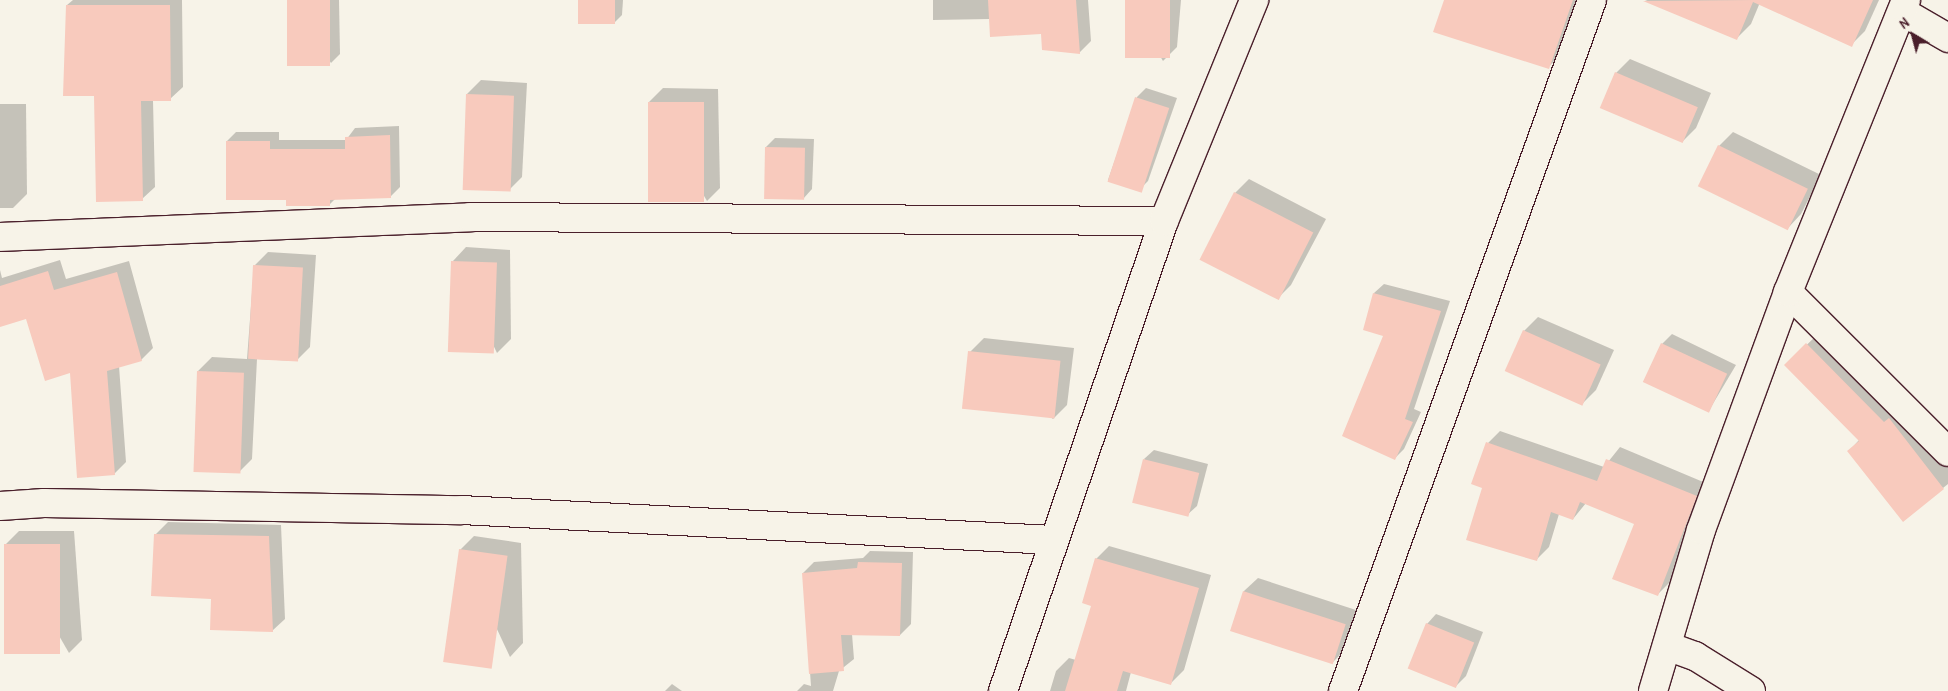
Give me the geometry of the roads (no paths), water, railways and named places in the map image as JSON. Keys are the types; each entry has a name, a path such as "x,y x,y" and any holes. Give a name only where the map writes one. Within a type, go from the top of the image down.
{"street":[{"path":"1002,691 1164,221 1254,0"},
{"path":"1343,691 1592,0"},
{"path":"1653,691 1701,530 1788,292 1905,6 1948,38"},
{"path":"0,237 470,217 1164,221"},
{"path":"1788,292 1948,452"},
{"path":"0,506 44,503 461,510 1054,540"},
{"path":"1667,646 1695,656 1750,691"}]}
